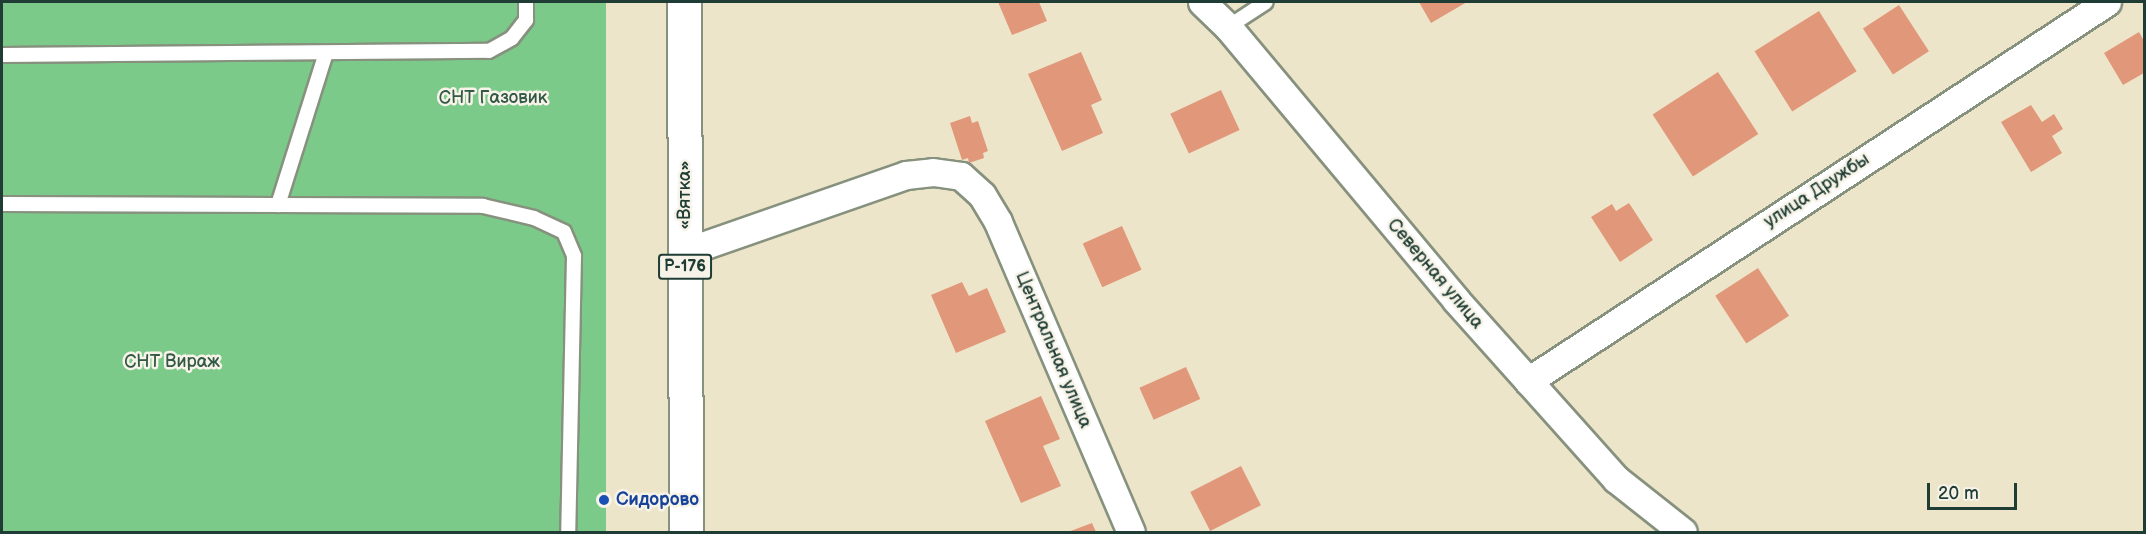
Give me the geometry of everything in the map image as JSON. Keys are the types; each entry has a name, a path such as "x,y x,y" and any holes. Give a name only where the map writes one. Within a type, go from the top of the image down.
{"main road":[{"name":"«Вятка»","path":"684,2 686,532"}],"street":[{"name":"Северная улица","path":"1202,2 1228,27 1528,381 1616,479 1683,532"},
{"name":"улица Дружбы","path":"1528,381 2107,2"},
{"name":"Центральная улица","path":"685,252 906,175 933,172 961,176 982,195 998,222 1131,532"}],"lane":[{"path":"2,55 489,51 512,38 526,20 526,2"},
{"path":"1228,27 1266,2"},
{"path":"278,205 326,53"},
{"path":"2,204 483,206 534,219 564,232 574,256 572,489 568,532"}],"green space":[{"name":"СНТ Вираж","path":"2,2 606,2 606,532 2,532"}],"building":[{"path":"998,2 1039,2 1047,21 1012,35"},
{"path":"1419,2 1467,2 1431,23"},
{"path":"1899,5 1929,51 1893,75 1863,28"},
{"path":"1819,11 1857,71 1792,111 1755,51"},
{"path":"2139,32 2144,41 2144,73 2123,85 2104,53"},
{"path":"1081,52 1102,100 1091,105 1103,133 1062,151 1028,74"},
{"path":"1718,72 1758,134 1693,177 1653,114"},
{"path":"1221,90 1240,130 1189,154 1170,114"},
{"path":"2031,105 2042,122 2054,114 2063,129 2052,136 2062,153 2031,172 2001,122"},
{"path":"970,116 972,123 978,121 988,151 983,153 984,158 969,163 968,158 962,160 950,123"},
{"path":"1629,203 1653,240 1620,262 1591,217 1612,204 1616,211"},
{"path":"1122,226 1142,270 1102,287 1083,243"},
{"path":"1758,268 1789,316 1746,344 1715,296"},
{"path":"962,282 969,296 987,288 1006,332 956,353 931,295"},
{"path":"1186,367 1200,399 1154,420 1139,388"},
{"path":"1041,396 1060,439 1043,446 1061,486 1021,503 985,421"},
{"path":"1241,466 1261,505 1210,531 1190,492"},
{"path":"1092,523 1096,532 1068,532"}],"place":[{"name":"Сидорово","path":"604,500"}],"park label":[{"name":"СНТ Газовик","path":"493,98"}]}
